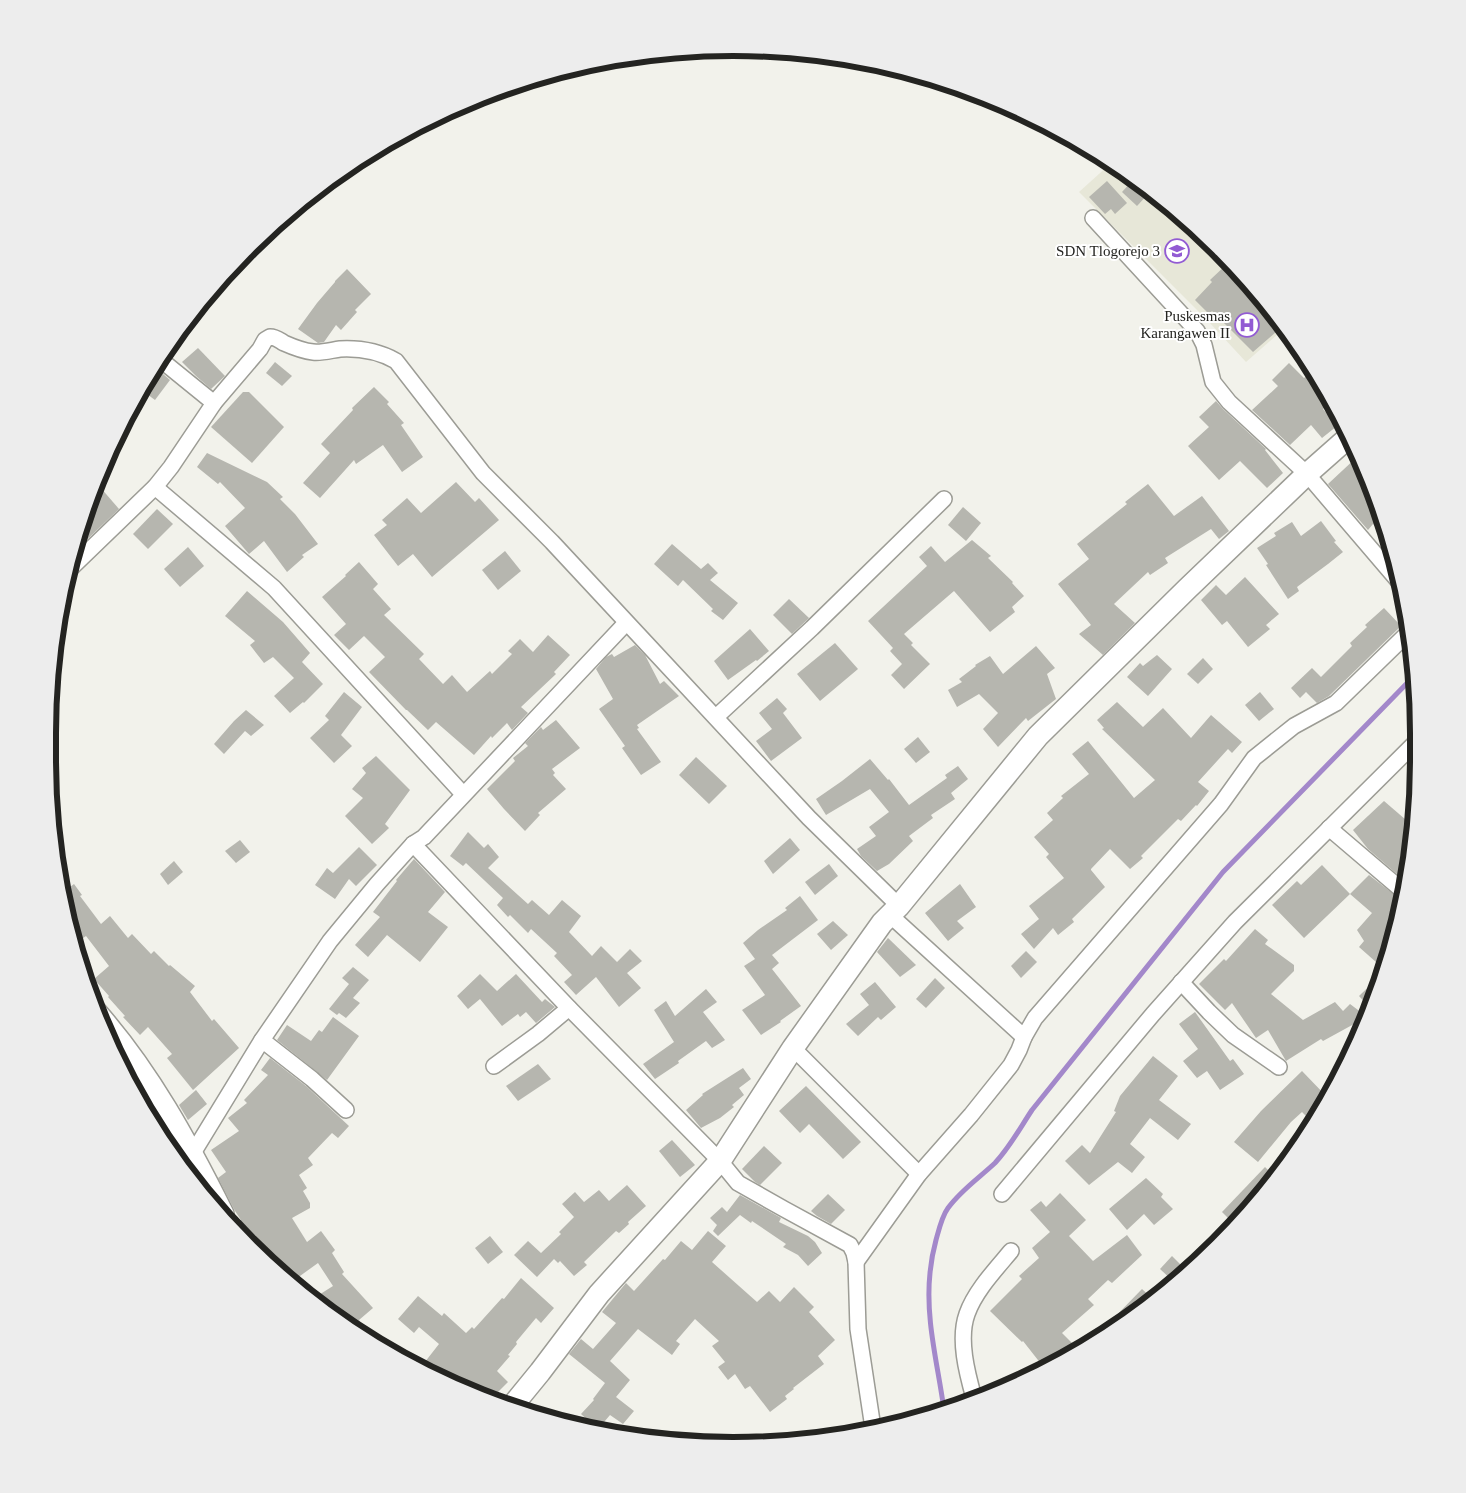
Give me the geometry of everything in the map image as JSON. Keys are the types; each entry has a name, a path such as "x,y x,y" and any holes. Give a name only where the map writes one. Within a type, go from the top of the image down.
{"main road":[{"path":"515,1401 540,1372 599,1294 720,1162 793,1048 882,923 1038,736 1187,589 1307,474 1343,442"},
{"path":"134,1072 192,1153 211,1190"}],"street":[{"path":"1093,218 1197,331 1204,345 1214,382 1229,402 1307,474 1390,571"},
{"path":"78,561 155,487 171,467 214,403 270,336 304,350 316,352 359,349 386,355 396,361 483,473 552,542 894,910 1024,1037"},
{"path":"166,364 214,403"},
{"path":"155,487 274,588 463,794"},
{"path":"716,717 812,628 944,499"},
{"path":"192,1153 262,1040 330,941 413,844 424,837 626,623"},
{"path":"856,1262 919,1174 971,1115 1005,1072 1019,1050 1035,1018 1221,804 1254,758 1294,726 1336,703 1403,638"},
{"path":"1002,1194 1147,1021 1235,922 1410,748"},
{"path":"1329,828 1398,887"},
{"path":"413,844 569,1008 720,1162 738,1183 850,1245 856,1262 858,1329 872,1422"},
{"path":"1182,982 1232,1035 1279,1067"},
{"path":"494,1066 538,1034 569,1008"},
{"path":"262,1040 312,1079 346,1110"},
{"path":"793,1048 919,1174"},
{"path":"973,1393 966,1368 963,1330 967,1313 980,1290 1011,1251"}],"shaded area":[{"name":"SDN Tlogorejo 3","path":"1106,168 1109,170 1145,196 1212,254 1242,287 1279,333 1246,362 1209,322 1079,192"}],"building":[{"path":"1107,181 1127,203 1115,214 1111,209 1105,214 1089,197"},
{"path":"1129,184 1146,197 1137,206 1122,192"},
{"name":"Puskesmas Karangawen II","path":"1224,267 1277,331 1253,352 1212,311 1209,314 1195,300 1212,282 1210,280"},
{"path":"347,269 371,294 355,310 357,312 341,330 336,325 324,342 318,343 298,329 317,303"},
{"path":"198,348 225,376 211,389 182,362"},
{"path":"275,362 292,376 282,386 266,373"},
{"path":"1289,363 1304,378 1307,376 1325,407 1323,409 1336,427 1322,438 1311,425 1290,445 1252,410 1278,386 1272,380"},
{"path":"161,372 170,380 155,400 147,394"},
{"path":"374,387 389,402 387,404 404,423 401,425 423,457 402,472 383,445 356,464 354,460 320,498 303,483 330,453 321,444 353,410 352,408"},
{"path":"243,392 249,392 284,427 252,463 211,427"},
{"path":"1216,401 1266,449 1283,473 1267,488 1240,461 1219,480 1188,446 1209,427 1199,417"},
{"path":"207,453 267,482 283,497 280,499 295,514 318,544 302,555 304,557 287,572 264,541 249,554 225,526 245,508 220,482 218,484 197,467"},
{"path":"1352,461 1378,529 1373,524 1368,530 1328,484"},
{"path":"456,482 475,502 479,498 499,520 432,577 413,554 398,566 374,535 387,525 382,520 407,498 421,513"},
{"path":"1148,484 1174,516 1202,496 1229,531 1219,539 1211,529 1165,558 1168,563 1150,575 1148,572 1114,604 1135,623 1103,655 1079,634 1091,625 1058,584 1089,559 1077,544 1127,504 1125,502"},
{"path":"102,489 119,509 84,543"},
{"path":"963,507 981,523 966,541 948,525"},
{"path":"157,509 173,524 148,549 133,534"},
{"path":"1321,521 1336,541 1334,542 1343,552 1297,587 1299,591 1288,599 1257,548 1276,536 1274,533 1292,522 1301,536"},
{"path":"972,540 991,556 988,558 1013,582 1024,596 1012,607 1015,612 990,632 954,591 904,634 913,643 911,645 930,664 904,689 891,675 902,664 890,651 893,648 868,621 927,566 919,557 931,546 945,562"},
{"path":"672,544 701,569 708,563 718,573 710,580 738,603 723,620 711,611 713,609 683,580 678,586 654,564"},
{"path":"188,547 204,566 180,587 164,569"},
{"path":"505,551 521,571 498,590 482,570"},
{"path":"359,562 378,584 373,589 391,609 384,615 424,654 419,659 443,684 452,675 467,692 490,671 492,674 512,654 508,651 520,639 533,652 548,635 570,655 554,672 556,674 521,707 528,713 512,730 507,723 492,738 491,736 474,755 436,722 428,730 369,672 385,657 364,636 349,650 334,635 346,624 322,597"},
{"path":"1245,577 1279,614 1266,625 1270,629 1248,647 1227,621 1222,625 1201,600 1216,585 1226,595"},
{"path":"247,591 283,622 310,653 302,662 323,684 304,703 290,713 274,696 294,678 273,657 264,663 250,645 255,641 225,616"},
{"path":"789,599 809,618 792,634 773,615"},
{"path":"1384,608 1401,626 1329,696 1317,703 1306,692 1300,698 1291,688 1312,668 1321,677 1352,646 1350,643 1367,627 1365,625"},
{"path":"750,629 769,651 728,680 714,661"},
{"path":"835,643 858,669 820,701 797,674"},
{"path":"635,645 645,655 660,684 664,681 679,696 637,725 639,728 637,729 661,762 641,775 622,748 625,746 599,709 613,699 596,669 606,657 612,654 614,657"},
{"path":"1036,646 1055,668 1047,674 1056,699 1028,721 1026,718 998,747 983,729 998,713 979,694 957,707 948,690 962,682 959,679 975,665 990,656 1003,674"},
{"path":"1157,655 1172,669 1148,696 1127,677 1140,663 1143,666"},
{"path":"1203,658 1213,669 1198,684 1187,674"},
{"path":"344,692 362,707 341,735 352,746 334,763 310,738 329,720 325,716"},
{"path":"1260,692 1274,709 1259,721 1245,705"},
{"path":"777,698 787,709 783,713 802,738 771,761 756,741 772,729 759,713"},
{"path":"1117,702 1143,727 1163,708 1191,738 1211,715 1242,742 1232,753 1228,749 1198,782 1209,791 1197,806 1181,821 1178,819 1141,856 1143,858 1130,869 1110,849 1091,869 1105,887 1072,919 1074,922 1058,935 1053,928 1034,949 1021,934 1039,919 1029,906 1064,878 1046,857 1049,854 1034,837 1053,820 1047,813 1063,798 1061,796 1089,774 1072,754 1088,741 1134,798 1155,780 1102,729 1104,728 1097,720"},
{"path":"246,710 264,725 251,736 245,731 224,754 214,744"},
{"path":"556,720 580,748 552,769 555,773 553,775 566,789 538,813 540,815 525,831 487,789 515,761 513,758 528,746 525,743 541,727 543,730"},
{"path":"918,737 930,752 916,763 904,749"},
{"path":"376,756 410,790 385,824 389,828 372,844 345,816 363,798 352,789 366,773 362,768"},
{"path":"696,757 727,786 709,804 679,775"},
{"path":"870,759 889,779 909,805 947,778 945,775 958,766 968,779 951,793 955,799 931,815 933,818 909,836 913,841 889,864 877,871 861,856 857,849 876,836 869,827 889,812 870,789 826,815 816,799"},
{"path":"1384,801 1407,820 1400,876 1368,849 1353,830"},
{"path":"468,832 484,848 488,844 499,857 488,868 528,904 532,900 549,915 562,900 581,916 569,932 592,956 601,946 617,962 630,949 642,961 627,973 641,988 619,1007 596,977 576,995 564,982 572,975 554,956 557,953 531,929 528,933 510,915 508,917 497,905 503,898 466,863 463,866 450,856"},
{"path":"790,838 800,850 773,874 764,861"},
{"path":"240,840 250,852 236,863 225,851"},
{"path":"359,847 377,865 356,886 349,879 335,899 315,885 327,868 333,873"},
{"path":"414,859 445,892 428,912 448,927 420,962 387,935 368,957 355,945 380,917 373,912"},
{"path":"174,861 183,872 168,885 160,874"},
{"path":"829,864 838,876 815,895 805,882"},
{"path":"1322,865 1350,894 1304,938 1272,905 1297,881 1301,885"},
{"path":"1369,875 1396,896 1378,964 1359,947 1364,941 1357,930 1372,913 1350,894"},
{"path":"74,884 82,895 80,896 101,924 110,916 128,938 132,934 151,954 154,951 169,966 195,986 190,992 212,1021 214,1019 239,1048 193,1090 167,1058 172,1054 148,1027 140,1035 123,1017 125,1016 94,979 109,966 86,936 80,940 68,888"},
{"path":"960,884 976,907 957,921 964,928 948,941 925,913"},
{"path":"800,896 818,920 772,955 779,963 772,969 801,1006 761,1035 742,1010 765,995 744,966 755,959 743,943 787,910 785,908"},
{"path":"833,921 848,935 831,950 817,934"},
{"path":"1255,929 1268,940 1265,944 1294,965 1294,971 1271,994 1303,1020 1335,1002 1343,1011 1350,1004 1361,1012 1356,1023 1323,1041 1321,1039 1286,1061 1268,1030 1256,1038 1232,1003 1225,1010 1199,984 1224,959 1226,961"},
{"path":"888,938 916,965 900,977 877,952"},
{"path":"1026,951 1037,962 1021,978 1011,966"},
{"path":"353,967 369,980 353,998 360,1003 346,1018 339,1013 337,1015 329,1009 349,984 342,978"},
{"path":"480,974 497,991 516,974 542,1002 545,999 555,1007 536,1023 526,1012 520,1017 518,1014 502,1026 480,999 468,1009 457,996"},
{"path":"935,978 945,988 926,1008 916,999"},
{"path":"875,982 896,1007 881,1020 878,1017 858,1036 846,1024 869,1005 860,994"},
{"path":"1372,984 1365,1002 1359,996"},
{"path":"706,989 717,1002 703,1012 725,1040 712,1048 706,1041 678,1061 679,1063 655,1079 643,1064 674,1042 654,1010 666,1001 675,1016"},
{"path":"1195,1012 1230,1061 1233,1059 1244,1074 1220,1090 1207,1071 1197,1078 1183,1061 1198,1049 1179,1024"},
{"path":"333,1017 359,1036 327,1080 277,1040 287,1025 311,1041 319,1030 322,1032"},
{"path":"1153,1056 1178,1076 1159,1100 1191,1124 1178,1140 1150,1118 1130,1144 1145,1157 1132,1173 1118,1162 1089,1185 1065,1161 1082,1145 1090,1153 1116,1112 1114,1111 1120,1096"},
{"path":"270,1058 306,1086 349,1126 338,1138 332,1133 308,1158 313,1165 299,1175 307,1188 303,1191 310,1203 310,1208 292,1218 307,1242 321,1231 335,1250 332,1253 344,1272 342,1274 373,1308 359,1320 364,1327 319,1295 333,1286 318,1263 298,1278 254,1239 238,1222 241,1220 218,1178 226,1172 211,1150 239,1131 228,1118 247,1103 244,1100 268,1075 261,1070"},
{"path":"538,1064 551,1079 518,1101 506,1086"},
{"path":"743,1068 751,1079 739,1088 744,1095 732,1105 734,1107 720,1118 701,1128 686,1110 702,1094"},
{"path":"1302,1071 1322,1092 1307,1117 1302,1112 1291,1122 1258,1162 1234,1142 1261,1111"},
{"path":"806,1086 861,1142 843,1159 809,1124 800,1133 779,1111"},
{"path":"196,1090 207,1104 188,1120 179,1105"},
{"path":"672,1140 695,1165 680,1177 659,1151"},
{"path":"764,1146 782,1163 760,1185 742,1169"},
{"path":"1265,1167 1270,1172 1230,1220 1222,1212"},
{"path":"1146,1178 1163,1194 1161,1197 1173,1209 1154,1225 1144,1214 1127,1230 1109,1209"},
{"path":"627,1185 646,1206 628,1222 629,1224 619,1233 616,1231 584,1262 587,1265 574,1276 560,1261 558,1263 554,1259 537,1277 514,1255 528,1241 541,1253 561,1234 559,1232 574,1217 562,1204 575,1192 584,1202 599,1190 609,1201"},
{"path":"1060,1193 1086,1220 1069,1236 1093,1261 1127,1235 1142,1255 1112,1283 1108,1280 1088,1299 1094,1305 1062,1333 1073,1344 1040,1363 1023,1341 990,1311 1022,1279 1019,1276 1039,1258 1032,1248 1050,1232 1030,1210 1041,1201 1046,1207"},
{"path":"828,1194 845,1210 831,1224 811,1211"},
{"path":"740,1195 781,1218 779,1222 808,1236 815,1242 822,1253 808,1266 798,1255 783,1247 786,1244 740,1215 718,1236 713,1231 717,1225 710,1218 722,1207 727,1212"},
{"path":"708,1231 726,1246 712,1262 757,1302 769,1291 780,1302 794,1287 814,1307 809,1312 835,1340 818,1356 824,1364 793,1388 785,1396 787,1399 770,1412 750,1386 745,1389 735,1374 728,1380 718,1367 725,1362 712,1346 719,1341 695,1319 676,1341 680,1344 672,1355 638,1329 610,1361 630,1380 616,1397 634,1411 623,1424 610,1415 602,1424 589,1421 581,1414 594,1400 605,1383 569,1354 581,1339 593,1349 616,1323 602,1312 626,1283 634,1291 681,1241 692,1250"},
{"path":"490,1236 503,1252 488,1264 475,1248"},
{"path":"1172,1256 1182,1266 1169,1277 1160,1269"},
{"path":"521,1278 554,1308 541,1323 536,1318 516,1342 517,1344 508,1355 510,1356 497,1371 508,1382 496,1394 425,1362 439,1344 419,1327 414,1333 398,1319 418,1296 442,1316 444,1313 466,1333 472,1327 474,1329 502,1298 504,1299"},
{"path":"1142,1289 1148,1295 1145,1297 1109,1323"}],"waterway":[{"path":"943,1403 933,1342 929,1290 933,1252 946,1211 959,1195 1000,1157 1032,1110 1223,872 1407,683"}],"place":[{"name":"SDN Tlogorejo 3","path":"1177,251"},
{"name":"Puskesmas Karangawen II","path":"1247,325"}]}
